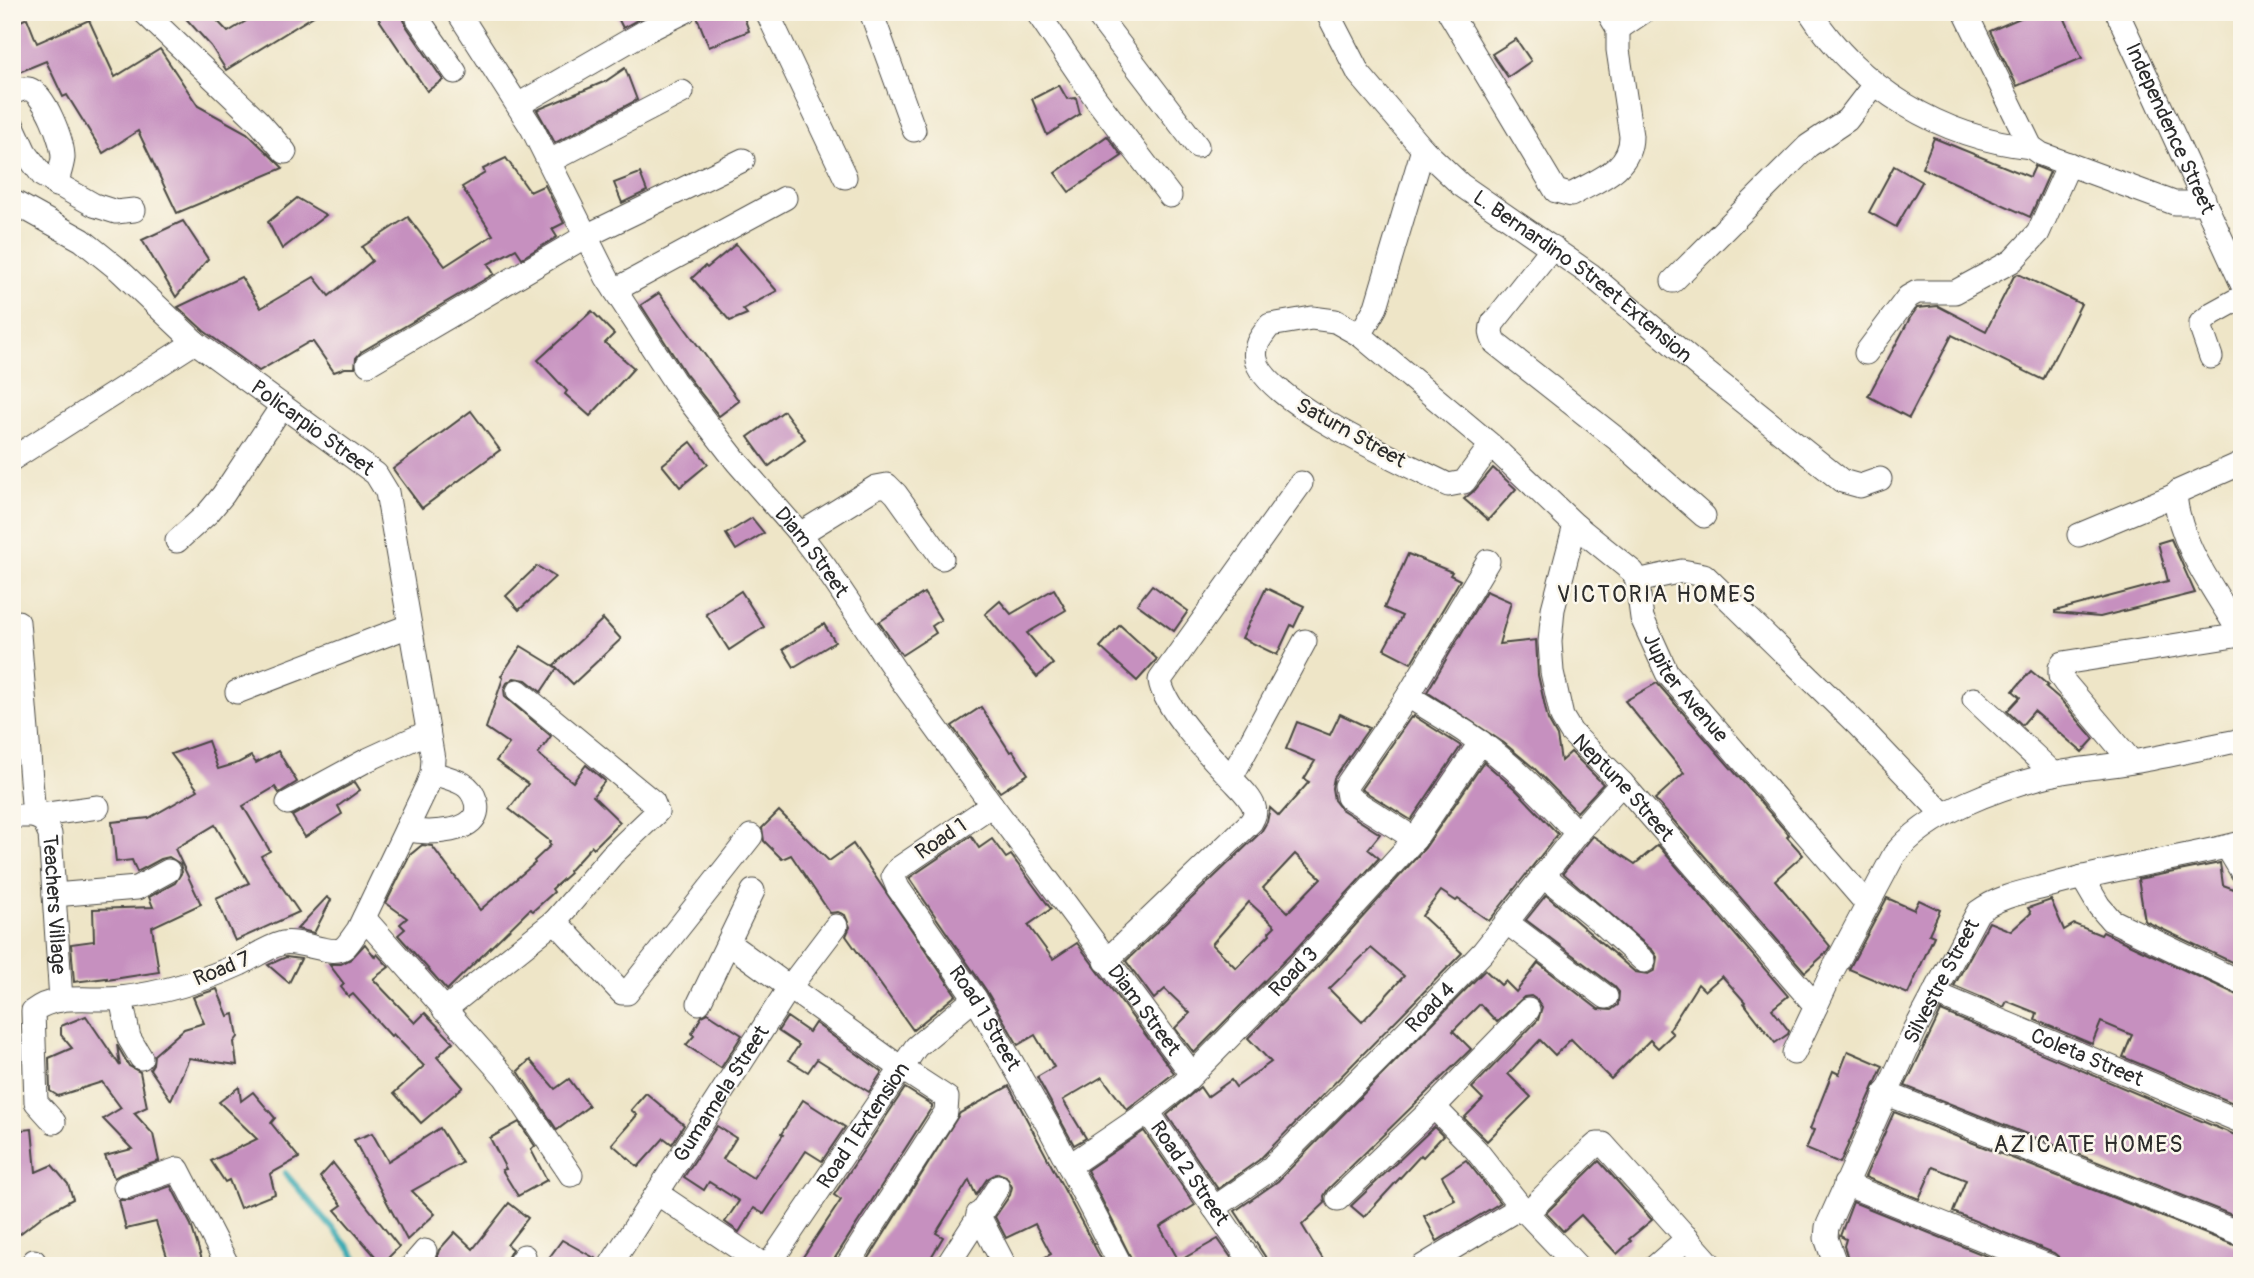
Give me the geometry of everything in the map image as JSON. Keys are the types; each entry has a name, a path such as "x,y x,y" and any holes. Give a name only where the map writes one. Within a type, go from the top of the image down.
{"street":[{"path":"144,12 258,121 285,152"},
{"name":"Diam Street","path":"458,12 518,105 550,160 615,290 674,382 737,462 800,534 992,805 1192,1074"},
{"path":"518,105 684,12"},
{"path":"767,12 845,177"},
{"path":"871,12 914,130"},
{"path":"1037,12 1096,99 1170,196"},
{"path":"1095,12 1197,145"},
{"name":"L. Bernardino Street Extension","path":"1327,12 1359,74 1423,149 1461,185 1591,275 1702,369 1842,481 1860,486 1880,479"},
{"path":"1449,12 1556,191 1571,195 1621,166 1631,150 1613,21 1643,12"},
{"path":"1810,12 1827,39 1874,85 1930,119 1998,143 2024,146 2174,203 2196,203 2204,199"},
{"path":"1965,12 2024,146"},
{"name":"Independence Street","path":"2117,12 2242,284"},
{"path":"418,19 450,65 476,40"},
{"path":"1673,281 1808,145 1847,120 1874,85"},
{"path":"12,93 23,89 32,90 41,98 61,139 63,159 56,185"},
{"path":"550,160 682,92"},
{"path":"12,124 24,152 43,176 94,205 116,212 134,210"},
{"path":"1423,149 1376,307 1360,335 1491,444 1575,525 1633,572 1637,581 1682,572 1704,575 1859,726 1943,814"},
{"path":"368,364 586,236 743,160"},
{"path":"1866,353 1908,298 1917,292 1955,292 2012,261 2038,233 2069,164"},
{"path":"615,290 785,198"},
{"name":"Policarpio Street","path":"12,201 82,240 118,269 195,342 358,459 376,474 387,492 433,759 432,773 364,918"},
{"path":"1552,247 1493,323 1490,330 1495,343 1618,440 1704,516"},
{"path":"2211,357 2200,328 2201,323 2242,297"},
{"name":"Saturn Street","path":"1360,335 1335,321 1312,318 1270,325 1256,343 1256,360 1265,379 1328,424 1448,485 1464,482 1491,444"},
{"path":"12,459 195,342"},
{"path":"177,541 208,513 223,495 282,406"},
{"path":"2080,535 2242,463"},
{"path":"1106,961 1251,822 1255,814 1253,804 1205,749 1166,698 1160,680 1301,483"},
{"path":"800,534 876,486 887,485 942,558"},
{"path":"2132,762 2060,676 2063,663 2241,636 2192,553 2177,513 2175,495"},
{"name":"Neptune Street","path":"1575,525 1553,609 1550,642 1552,672 1562,717 1571,732 1622,783 1816,1006"},
{"path":"1415,839 1349,797 1345,792 1346,786 1408,696 1488,561"},
{"name":"Jupiter Avenue","path":"1637,581 1642,618 1667,673 1867,904"},
{"path":"18,622 23,816 98,807"},
{"path":"237,692 409,626"},
{"path":"1231,778 1305,641"},
{"path":"444,1010 555,921 612,855 657,812 653,802 518,691"},
{"path":"1408,696 1480,742 1530,783 1577,833"},
{"path":"1974,698 2054,774"},
{"path":"288,803 357,765 428,732"},
{"path":"1794,1054 1867,904 1894,855 1906,840 1943,814 2004,789 2054,774 2242,740"},
{"name":"Road 3","path":"1069,1166 1148,1112 1192,1074 1347,915 1415,839 1480,742"},
{"path":"406,830 436,833 461,827 473,819 477,812 468,788 432,773"},
{"name":"Road 4","path":"1214,1208 1268,1171 1326,1115 1483,952 1577,833 1622,783"},
{"name":"Road 1","path":"893,876 899,868 992,805"},
{"name":"Teachers Village","path":"23,816 44,821 50,834 61,1000"},
{"path":"555,921 622,993 626,993 751,836"},
{"path":"2235,845 2242,872"},
{"name":"Silvestre Street","path":"1836,1266 1826,1238 1827,1227 1885,1093 1934,993 1978,912 2002,898 2082,877 2235,845"},
{"path":"54,895 137,888 168,871"},
{"path":"1543,875 1603,923 1644,961"},
{"name":"Road 1 Street","path":"893,876 898,888 975,998 1051,1129 1069,1166"},
{"path":"2082,877 2099,906 2111,920 2242,983"},
{"path":"699,1003 753,891"},
{"path":"364,918 505,1077 571,1175"},
{"name":"Road 7","path":"61,1000 121,998 192,982 240,964 272,946 287,942 339,950 345,947 364,918"},
{"path":"1506,922 1606,997"},
{"name":"Gumamela Street","path":"610,1266 789,988 836,926"},
{"path":"728,943 901,1068 944,1095 948,1108 847,1266"},
{"name":"Coleta Street","path":"1934,993 2242,1122"},
{"path":"121,998 129,1038 141,1058"},
{"name":"Road 1 Extension","path":"766,1266 916,1046 975,998"},
{"path":"54,1122 36,1102 33,1011 42,1004 61,1000"},
{"path":"1338,1199 1434,1107 1528,1010"},
{"path":"1885,1093 2242,1234"},
{"path":"1434,1107 1577,1266"},
{"name":"Road 2 Street","path":"1148,1112 1254,1266"},
{"path":"1423,1266 1524,1210 1597,1144 1604,1144 1712,1266"},
{"path":"1069,1166 1121,1266"},
{"path":"125,1187 178,1169 228,1266"},
{"path":"1845,1184 2049,1266"},
{"path":"947,1266 978,1214 998,1187"},
{"path":"658,1194 766,1266"},
{"path":"978,1214 1005,1266"},
{"path":"1656,1266 1688,1238"}],"building":[{"path":"180,12 209,12 228,32 261,12 320,12 226,70 211,46"},
{"path":"374,12 406,12 404,20 407,27 443,80 427,91"},
{"path":"615,12 652,12 623,28"},
{"path":"698,12 742,12 749,31 709,47 697,17"},
{"path":"2034,12 2062,12 2082,58 2017,86 1990,31"},
{"path":"27,18 37,43 89,20 115,77 160,49 198,106 247,133 283,168 177,213 138,131 103,153 67,95 63,97 46,61 12,75 12,25"},
{"path":"1516,39 1531,61 1508,77 1492,54"},
{"path":"625,68 637,100 555,143 537,110 606,81"},
{"path":"1059,85 1067,99 1076,98 1080,114 1047,135 1032,99"},
{"path":"1107,136 1122,156 1069,192 1055,173"},
{"path":"1934,138 2030,177 2035,166 2050,172 2030,217 1922,168"},
{"path":"506,158 530,192 545,185 564,223 552,229 557,237 522,258 516,249 488,264 494,274 361,352 356,358 355,368 334,372 313,342 309,342 259,371 204,331 178,307 241,277 261,308 314,277 329,296 372,261 362,247 408,217 445,266 493,235 462,187 485,173 483,169"},
{"path":"1894,166 1922,182 1896,227 1869,212"},
{"path":"640,173 647,191 622,203 614,183"},
{"path":"297,198 326,215 282,249 268,222"},
{"path":"183,221 208,259 176,297 142,240"},
{"path":"736,244 777,291 743,309 747,314 730,321 692,278"},
{"path":"2018,274 2081,304 2043,380 1952,335 1909,418 1868,396 1917,308 1938,306 1986,331 2014,276"},
{"path":"659,293 739,401 719,416 685,373 641,305"},
{"path":"592,311 614,334 605,343 634,368 590,416 565,394 567,391 538,360"},
{"path":"471,411 500,450 422,508 393,469"},
{"path":"784,411 805,439 769,466 748,437"},
{"path":"691,442 708,464 680,487 662,465"},
{"path":"1493,468 1516,489 1488,520 1464,499"},
{"path":"752,518 764,533 736,550 726,534"},
{"path":"2171,539 2195,593 2100,617 2055,613 2168,581 2158,543"},
{"path":"1408,554 1452,572 1450,575 1460,580 1411,663 1384,649 1402,616 1384,608"},
{"path":"537,566 555,577 519,610 506,596"},
{"path":"1152,585 1188,611 1174,631 1137,604"},
{"path":"1266,588 1304,606 1294,627 1291,625 1277,655 1242,638"},
{"path":"1054,589 1066,610 1027,633 1053,664 1037,677 985,614 1000,601 1011,614"},
{"path":"741,591 764,627 729,650 706,614"},
{"path":"1486,591 1511,602 1499,644 1536,640 1538,675 1548,720 1557,736 1561,761 1571,752 1603,784 1577,812 1535,769 1504,743 1427,692"},
{"path":"924,593 941,620 932,626 936,633 902,655 879,622"},
{"path":"603,619 621,639 573,684 554,665"},
{"path":"824,624 835,642 794,667 783,649"},
{"path":"1120,625 1157,659 1137,681 1100,647"},
{"path":"521,646 557,668 541,692 526,680 514,678 504,689 505,697 551,736 538,754 573,782 586,765 605,781 593,796 620,822 594,848 592,846 570,873 552,889 554,892 533,911 530,909 447,990 398,935 405,929 400,924 407,918 386,903 410,855 422,845 432,846 480,910 535,863 551,845 550,841 509,809 528,784 496,761 509,744 486,728 503,678 501,676"},
{"path":"2031,671 2048,685 2046,687 2060,699 2094,739 2082,752 2034,711 2022,725 2007,711 2020,697 2013,691"},
{"path":"1657,683 1789,835 1787,837 1803,855 1775,880 1830,946 1805,972 1655,799 1684,773 1625,701"},
{"path":"981,707 1010,752 1013,751 1028,774 1000,792 952,726"},
{"path":"1340,714 1369,728 1334,778 1332,788 1334,800 1341,809 1380,834 1368,849 1379,858 1295,950 1194,1053 1175,1028 1190,1013 1165,989 1154,999 1126,961 1261,832 1267,822 1270,808 1279,816 1309,782 1304,779 1315,761 1286,749 1297,722 1330,735","holes":["1295,854 1321,878 1288,912 1263,888","1249,902 1275,926 1236,968 1212,944"]},
{"path":"1414,716 1461,746 1411,820 1361,789"},
{"path":"208,741 218,769 251,756 256,763 278,751 297,782 279,793 275,787 243,806 270,851 261,856 299,912 235,941 216,898 249,883 215,825 175,849 201,904 152,927 159,972 74,982 71,944 94,941 93,909 153,907 149,897 175,883 182,872 180,864 169,857 137,872 132,860 116,862 112,822 149,818 198,790 171,754"},
{"path":"1484,762 1516,790 1558,834 1489,921 1458,899 1456,901 1441,891 1422,916 1462,953 1259,1160 1218,1189 1167,1115 1200,1087 1207,1097 1231,1080 1236,1087 1271,1062 1248,1038 1315,970 1425,848","holes":["1371,948 1404,976 1362,1022 1329,989"]},
{"path":"355,782 360,790 338,806 342,814 305,837 292,816"},
{"path":"779,811 829,861 853,844 956,995 913,1030 846,936 850,927 845,915 830,913 791,855 782,859 764,841 762,828"},
{"path":"971,836 979,848 992,839 1006,858 1011,855 1051,909 1028,925 1053,959 1077,943 1174,1073 1127,1110 1102,1077 1063,1100 1086,1138 1074,1145 1037,1077 1054,1067 1035,1035 1018,1045 986,990 909,878"},
{"path":"1593,836 1635,864 1658,845 1788,996 1772,1009 1789,1031 1788,1034 1775,1043 1722,976 1705,991 1698,984 1669,1030 1673,1034 1658,1048 1650,1040 1611,1079 1571,1039 1555,1055 1540,1040 1508,1074 1531,1097 1487,1141 1464,1118 1483,1099 1472,1088 1538,1020 1542,1007 1531,996 1524,997 1497,1022 1480,1004 1453,1031 1471,1049 1328,1189 1324,1196 1325,1203 1302,1225 1327,1266 1268,1266 1266,1258 1235,1211 1278,1181 1485,970 1501,985 1505,981 1516,992 1538,963 1598,1009 1611,1010 1618,1005 1619,992 1614,986 1526,920 1546,895 1635,972 1648,974 1655,970 1657,957 1653,951 1563,873"},
{"path":"2220,863 2223,885 2242,892 2242,967 2145,921 2138,879"},
{"path":"327,897 331,900 314,933 297,929"},
{"path":"1887,898 1914,910 1919,900 1940,910 1929,934 1934,936 1908,994 1849,969"},
{"path":"2051,900 2064,930 2074,924 2101,935 2103,932 2242,997 2242,1095 2238,1105 2123,1057 2132,1035 2101,1022 2092,1044 2035,1020 2037,1013 2007,1001 2004,1007 1954,986 1989,922 2011,931 2031,913 2028,908"},
{"path":"365,944 375,957 377,954 389,967 373,979 415,1023 425,1013 453,1042 437,1057 463,1087 421,1123 394,1093 424,1066 393,1034 391,1036 353,994 349,997 341,987 344,984 329,964 341,964 351,959"},
{"path":"286,957 301,959 289,983 268,965"},
{"path":"217,989 228,1016 234,1014 238,1037 234,1042 237,1065 189,1058 171,1100 150,1069 154,1055 184,1029 204,1023 193,997"},
{"path":"1941,1011 2242,1138 2242,1219 1905,1086"},
{"path":"708,1013 742,1035 721,1068 686,1045 694,1036 692,1033 702,1016"},
{"path":"86,1016 120,1066 117,1045 129,1066 140,1072 147,1107 134,1113 153,1134 159,1161 114,1178 105,1156 132,1149 103,1119 121,1108 102,1082 58,1096 50,1091 49,1058 72,1048 61,1035 61,1026"},
{"path":"787,1017 809,1032 815,1023 882,1072 869,1092 817,1059 808,1072 789,1060 799,1045 778,1031"},
{"path":"1848,1051 1883,1066 1840,1163 1806,1149 1814,1130 1810,1129 1833,1071 1839,1074"},
{"path":"530,1060 555,1089 569,1079 589,1106 557,1130 518,1071"},
{"path":"1009,1086 1105,1266 1029,1266 1051,1254 1035,1224 1006,1238 995,1217 1010,1195 1012,1187 1006,1176 998,1173 987,1179 976,1195 969,1180 936,1233 943,1237 926,1266 864,1266 960,1113"},
{"path":"239,1087 241,1101 253,1092 275,1118 271,1123 299,1158 270,1174 275,1194 240,1208 229,1180 225,1182 211,1161 257,1139 219,1102"},
{"path":"905,1088 932,1107 835,1258 833,1266 797,1266 841,1200 834,1195"},
{"path":"646,1093 684,1125 672,1144 664,1138 638,1167 612,1144 637,1115 631,1110"},
{"path":"803,1100 845,1127 822,1161 806,1151 764,1214 754,1208 739,1232 725,1222 739,1201 709,1182 704,1190 684,1177 717,1126 736,1138 723,1159 753,1178"},
{"path":"1894,1112 2242,1248 2242,1266 2063,1266 2054,1253 1953,1212 1966,1180 1933,1167 1919,1199 1865,1177"},
{"path":"519,1122 535,1146 531,1150 547,1180 518,1196 502,1170 506,1169 490,1138"},
{"path":"1434,1127 1443,1136 1423,1157 1421,1155 1364,1217 1351,1206"},
{"path":"440,1128 462,1163 412,1191 435,1214 407,1240 354,1140 372,1133 388,1161"},
{"path":"32,1129 36,1172 52,1165 68,1184 73,1199 45,1214 12,1240 12,1131"},
{"path":"1144,1131 1195,1205 1160,1227 1179,1261 1218,1239 1237,1266 1135,1266 1087,1170"},
{"path":"1466,1160 1500,1203 1437,1241 1424,1216 1455,1200 1442,1176"},
{"path":"1599,1161 1652,1220 1629,1239 1631,1241 1617,1254 1581,1215 1563,1231 1546,1213"},
{"path":"333,1163 399,1247 382,1264 335,1210 342,1205 320,1177"},
{"path":"171,1186 191,1225 204,1266 170,1266 156,1222 126,1229 119,1200 130,1200"},
{"path":"1853,1202 2011,1266 1850,1265 1844,1246 1846,1239 1840,1236"},
{"path":"509,1203 528,1218 507,1245 512,1249 503,1266 431,1266 439,1250 455,1232 473,1249"},
{"path":"562,1240 598,1260 596,1266 543,1266"}],"waterway":[{"path":"285,1173 362,1266"}],"district":[{"name":"VICTORIA HOMES","path":"1657,594"},
{"name":"AZICATE HOMES","path":"2089,1144"}]}
